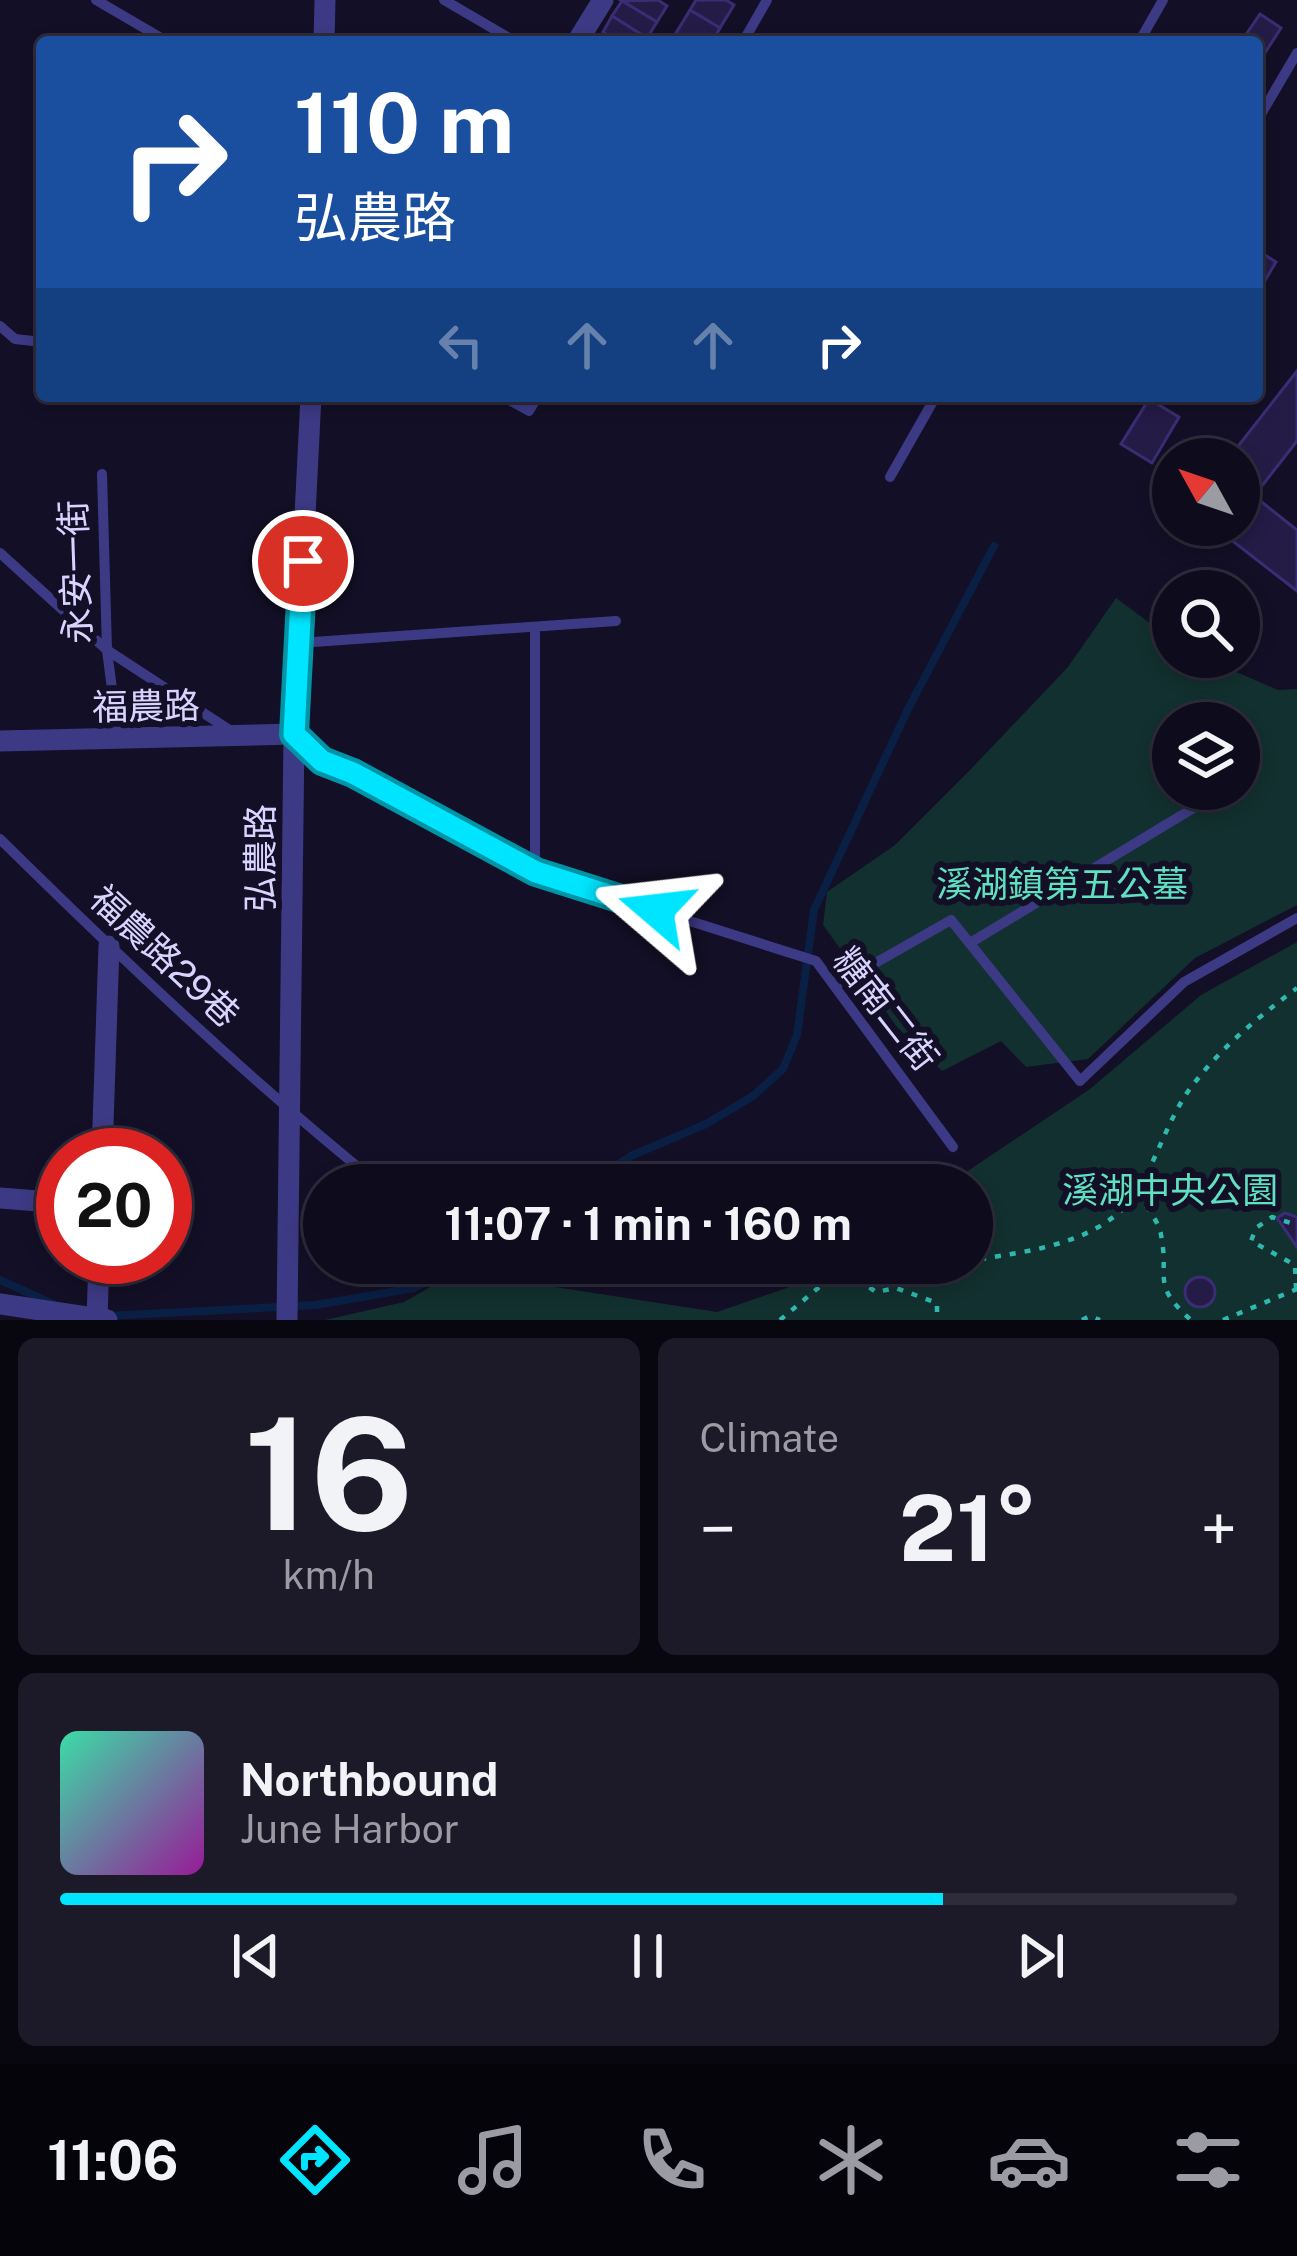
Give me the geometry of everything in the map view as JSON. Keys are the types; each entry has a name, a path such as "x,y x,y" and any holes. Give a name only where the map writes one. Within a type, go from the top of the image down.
{"street":[{"path":"324,36 325,0"},
{"path":"582,36 603,0"},
{"name":"弘農路","path":"287,1320 294,734 311,402"},
{"name":"福農路","path":"0,741 294,734"},
{"path":"103,1128 109,946"},
{"path":"0,1198 36,1201"},
{"path":"0,1304 100,1316 99,1284"}],"lane":[{"path":"96,0 158,36"},
{"path":"443,0 506,36"},
{"path":"746,36 767,0"},
{"path":"1142,36 1163,0"},
{"path":"1263,111 1297,52"},
{"path":"0,326 15,339 36,341"},
{"path":"890,477 933,402"},
{"name":"永安一街","path":"102,474 107,650 119,740"},
{"path":"0,553 107,650 238,736"},
{"path":"299,644 616,621"},
{"path":"535,626 536,872"},
{"name":"糖南二街","path":"294,734 322,761 353,773 536,872 816,961 953,1147"},
{"path":"970,943 1190,810"},
{"name":"福農路29巷","path":"0,839 109,946 292,1114 354,1164"},
{"path":"835,986 951,920 1080,1081 1184,982 1297,918"}],"path":[{"path":"993,1257 1060,1246 1117,1214 1136,1193 1186,1094 1231,1038 1297,988"},
{"path":"1136,1193 1161,1232 1161,1277 1169,1300 1191,1320"},
{"path":"1223,1320 1297,1289 1295,1264 1252,1241 1256,1228 1271,1217 1297,1226"},
{"path":"780,1320 826,1284"},
{"path":"864,1284 876,1292 896,1288 937,1303 937,1320"},
{"path":"1082,1320 1090,1316 1100,1320"}],"green space":[{"name":"溪湖鎮第五公墓","path":"1116,598 1152,625 1152,678 1250,678 1278,690 1297,689 1297,905 1195,958 1088,1059 1026,1067 1001,1041 942,1071 897,1027 823,925 827,892 895,845 1068,667"},
{"name":"溪湖中央公園","path":"1297,942 1297,1320 325,1320 404,1302 436,1284 535,1284 717,1312 798,1284 993,1284 993,1164 978,1164 1090,1089 1201,995"}],"building":[{"path":"658,0 667,6 657,22 622,1"},
{"path":"696,0 726,0 734,5 720,28 690,10"},
{"path":"622,1 657,22 644,36 612,16"},
{"path":"690,10 720,28 715,36 676,33"},
{"path":"1260,14 1281,28 1263,56 1263,36 1245,36"},
{"path":"612,16 644,36 609,36 603,32"},
{"path":"1263,254 1276,262 1263,284"},
{"path":"1297,371 1297,441 1260,488 1260,438 1244,438"},
{"path":"1147,402 1179,417 1167,438 1152,438 1152,463 1121,444"},
{"path":"1260,501 1297,530 1297,591 1239,546 1260,546"},
{"path":"1285,1213 1297,1217 1297,1247 1277,1218"},
{"path":"1200,1277 1211,1281 1215,1292 1211,1303 1200,1307 1189,1303 1185,1292 1189,1281"}],"waterway":[{"path":"619,1164 706,1124 753,1096 783,1069 797,1035 814,910 908,709 994,546"},
{"path":"0,1280 53,1304"},
{"path":"107,1316 316,1305 421,1284"}],"route":[{"path":"303,561 294,734 322,761 353,773 536,872 656,910"}]}
